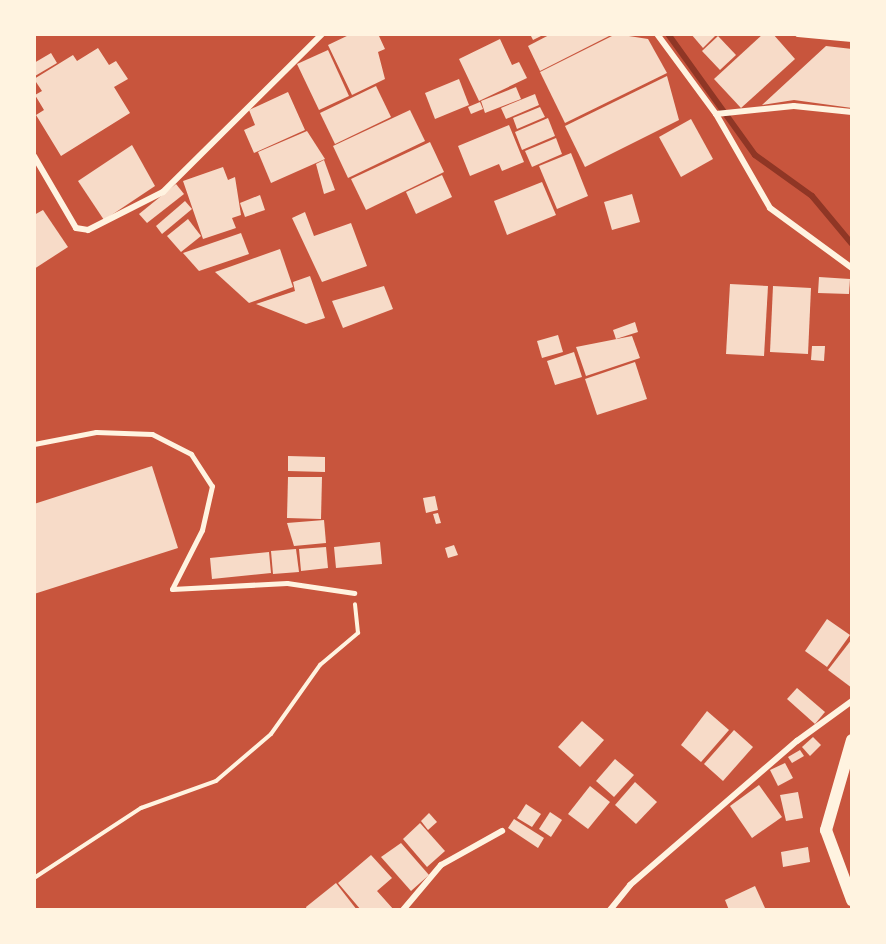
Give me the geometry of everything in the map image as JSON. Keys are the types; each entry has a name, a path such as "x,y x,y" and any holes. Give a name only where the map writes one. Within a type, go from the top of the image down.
{"main road":[{"path":"852,740 826,830 852,900"}],"street":[{"path":"34,156 76,228 88,230 163,192 322,34"},
{"path":"657,34 716,114 770,208 852,268"},
{"path":"798,34 852,39"},
{"path":"716,114 794,106 852,112"},
{"path":"34,444 96,432 152,434 191,454 212,486 202,530 172,590 287,583 354,593"},
{"path":"610,909 630,885 788,749 852,701"},
{"path":"404,909 441,865 502,831"}],"path":[{"path":"34,878 141,808 216,782 271,734 320,665 358,633 354,593"}],"building":[{"path":"351,34 379,36 385,49 378,52 385,79 352,95 328,45"},
{"path":"530,34 545,34 533,40"},
{"path":"551,34 613,34 540,71 528,46"},
{"path":"616,34 648,39 667,73 565,123 540,72"},
{"path":"691,34 717,34 703,48"},
{"path":"763,34 773,34 795,59 741,108 714,79"},
{"path":"718,36 736,55 720,70 702,51"},
{"path":"500,39 512,65 519,62 527,78 479,101 459,59"},
{"path":"826,46 852,49 852,108 794,100 762,105"},
{"path":"98,48 109,65 116,61 128,79 114,87 130,113 61,156 36,115 44,110 35,95 42,91 34,79 73,55 77,61"},
{"path":"328,50 349,96 319,110 297,64"},
{"path":"51,53 57,63 35,76 34,63"},
{"path":"667,76 679,120 585,167 565,126"},
{"path":"459,79 469,105 435,119 425,93"},
{"path":"376,86 391,117 335,144 320,113"},
{"path":"516,87 521,99 485,113 481,101"},
{"path":"288,92 305,130 254,153 244,130 255,125 249,110"},
{"path":"535,94 539,105 506,119 501,108"},
{"path":"480,102 483,109 471,114 468,107"},
{"path":"540,107 545,117 517,129 513,118"},
{"path":"410,110 425,141 348,178 333,146"},
{"path":"548,118 555,136 522,150 515,132"},
{"path":"691,119 713,159 681,177 659,137"},
{"path":"509,125 524,162 502,171 499,164 470,176 458,146"},
{"path":"307,131 325,159 271,183 258,152"},
{"path":"556,138 562,154 532,167 525,151"},
{"path":"430,142 444,172 366,210 351,179"},
{"path":"132,145 155,186 104,220 78,181"},
{"path":"571,153 588,196 557,209 539,166"},
{"path":"324,160 335,190 324,194 316,164"},
{"path":"223,167 228,180 235,177 241,215 232,218 236,228 203,239 183,181"},
{"path":"442,175 452,197 416,214 406,192"},
{"path":"542,182 556,215 507,235 494,201"},
{"path":"176,184 184,194 147,223 139,214"},
{"path":"632,194 640,222 612,230 604,202"},
{"path":"260,195 265,210 245,217 240,203"},
{"path":"185,201 192,209 162,234 156,226"},
{"path":"43,210 68,247 34,269 34,215"},
{"path":"305,212 314,236 351,223 367,266 322,282 292,218"},
{"path":"188,219 201,236 181,252 167,236"},
{"path":"241,233 249,254 199,271 183,253"},
{"path":"280,249 293,287 249,303 215,272"},
{"path":"310,276 325,318 306,324 256,304 295,291 293,282"},
{"path":"819,277 850,279 849,294 818,293"},
{"path":"730,284 768,286 764,356 726,354"},
{"path":"384,286 393,309 343,328 332,301"},
{"path":"773,286 811,288 808,354 770,352"},
{"path":"635,322 638,332 616,339 613,330"},
{"path":"558,335 563,352 542,358 537,341"},
{"path":"632,336 640,358 586,376 576,347"},
{"path":"812,346 825,346 824,361 811,360"},
{"path":"574,352 582,377 555,385 547,361"},
{"path":"635,362 647,399 597,415 585,379"},
{"path":"288,456 325,457 325,472 288,471"},
{"path":"152,466 178,548 34,594 34,504"},
{"path":"288,477 322,477 321,519 287,518"},
{"path":"435,496 438,510 426,513 423,498"},
{"path":"438,513 441,523 436,524 433,514"},
{"path":"324,520 326,543 294,546 287,523"},
{"path":"380,542 382,564 336,568 334,547"},
{"path":"454,545 458,555 448,558 445,548"},
{"path":"326,547 328,568 301,571 299,549"},
{"path":"296,549 299,572 273,574 271,551"},
{"path":"269,552 271,573 212,579 210,558"},
{"path":"827,619 850,635 827,667 805,651"},
{"path":"852,639 852,688 828,670"},
{"path":"797,688 825,712 815,724 787,699"},
{"path":"707,711 729,730 701,762 681,745"},
{"path":"582,721 604,740 580,767 558,747"},
{"path":"734,730 753,747 723,781 704,764"},
{"path":"813,737 821,745 810,756 802,747"},
{"path":"800,750 804,756 792,763 788,757"},
{"path":"615,759 634,775 614,797 596,781"},
{"path":"785,763 793,778 778,786 770,770"},
{"path":"635,782 657,802 636,824 615,805"},
{"path":"759,785 782,817 752,838 730,806"},
{"path":"590,786 610,802 588,829 568,814"},
{"path":"798,792 803,818 786,821 780,795"},
{"path":"526,804 541,814 532,827 517,818"},
{"path":"550,812 562,820 551,837 539,829"},
{"path":"429,813 437,822 428,830 421,821"},
{"path":"514,819 544,838 538,848 508,828"},
{"path":"420,823 445,851 427,867 403,839"},
{"path":"401,843 429,875 411,891 381,857"},
{"path":"808,847 810,862 783,867 781,852"},
{"path":"371,855 392,878 377,891 394,910 361,910 338,883"},
{"path":"336,883 357,910 307,910 306,907"},
{"path":"755,886 765,908 729,910 725,900"}],"waterway":[{"path":"668,34 755,155 812,196 852,244"}]}
